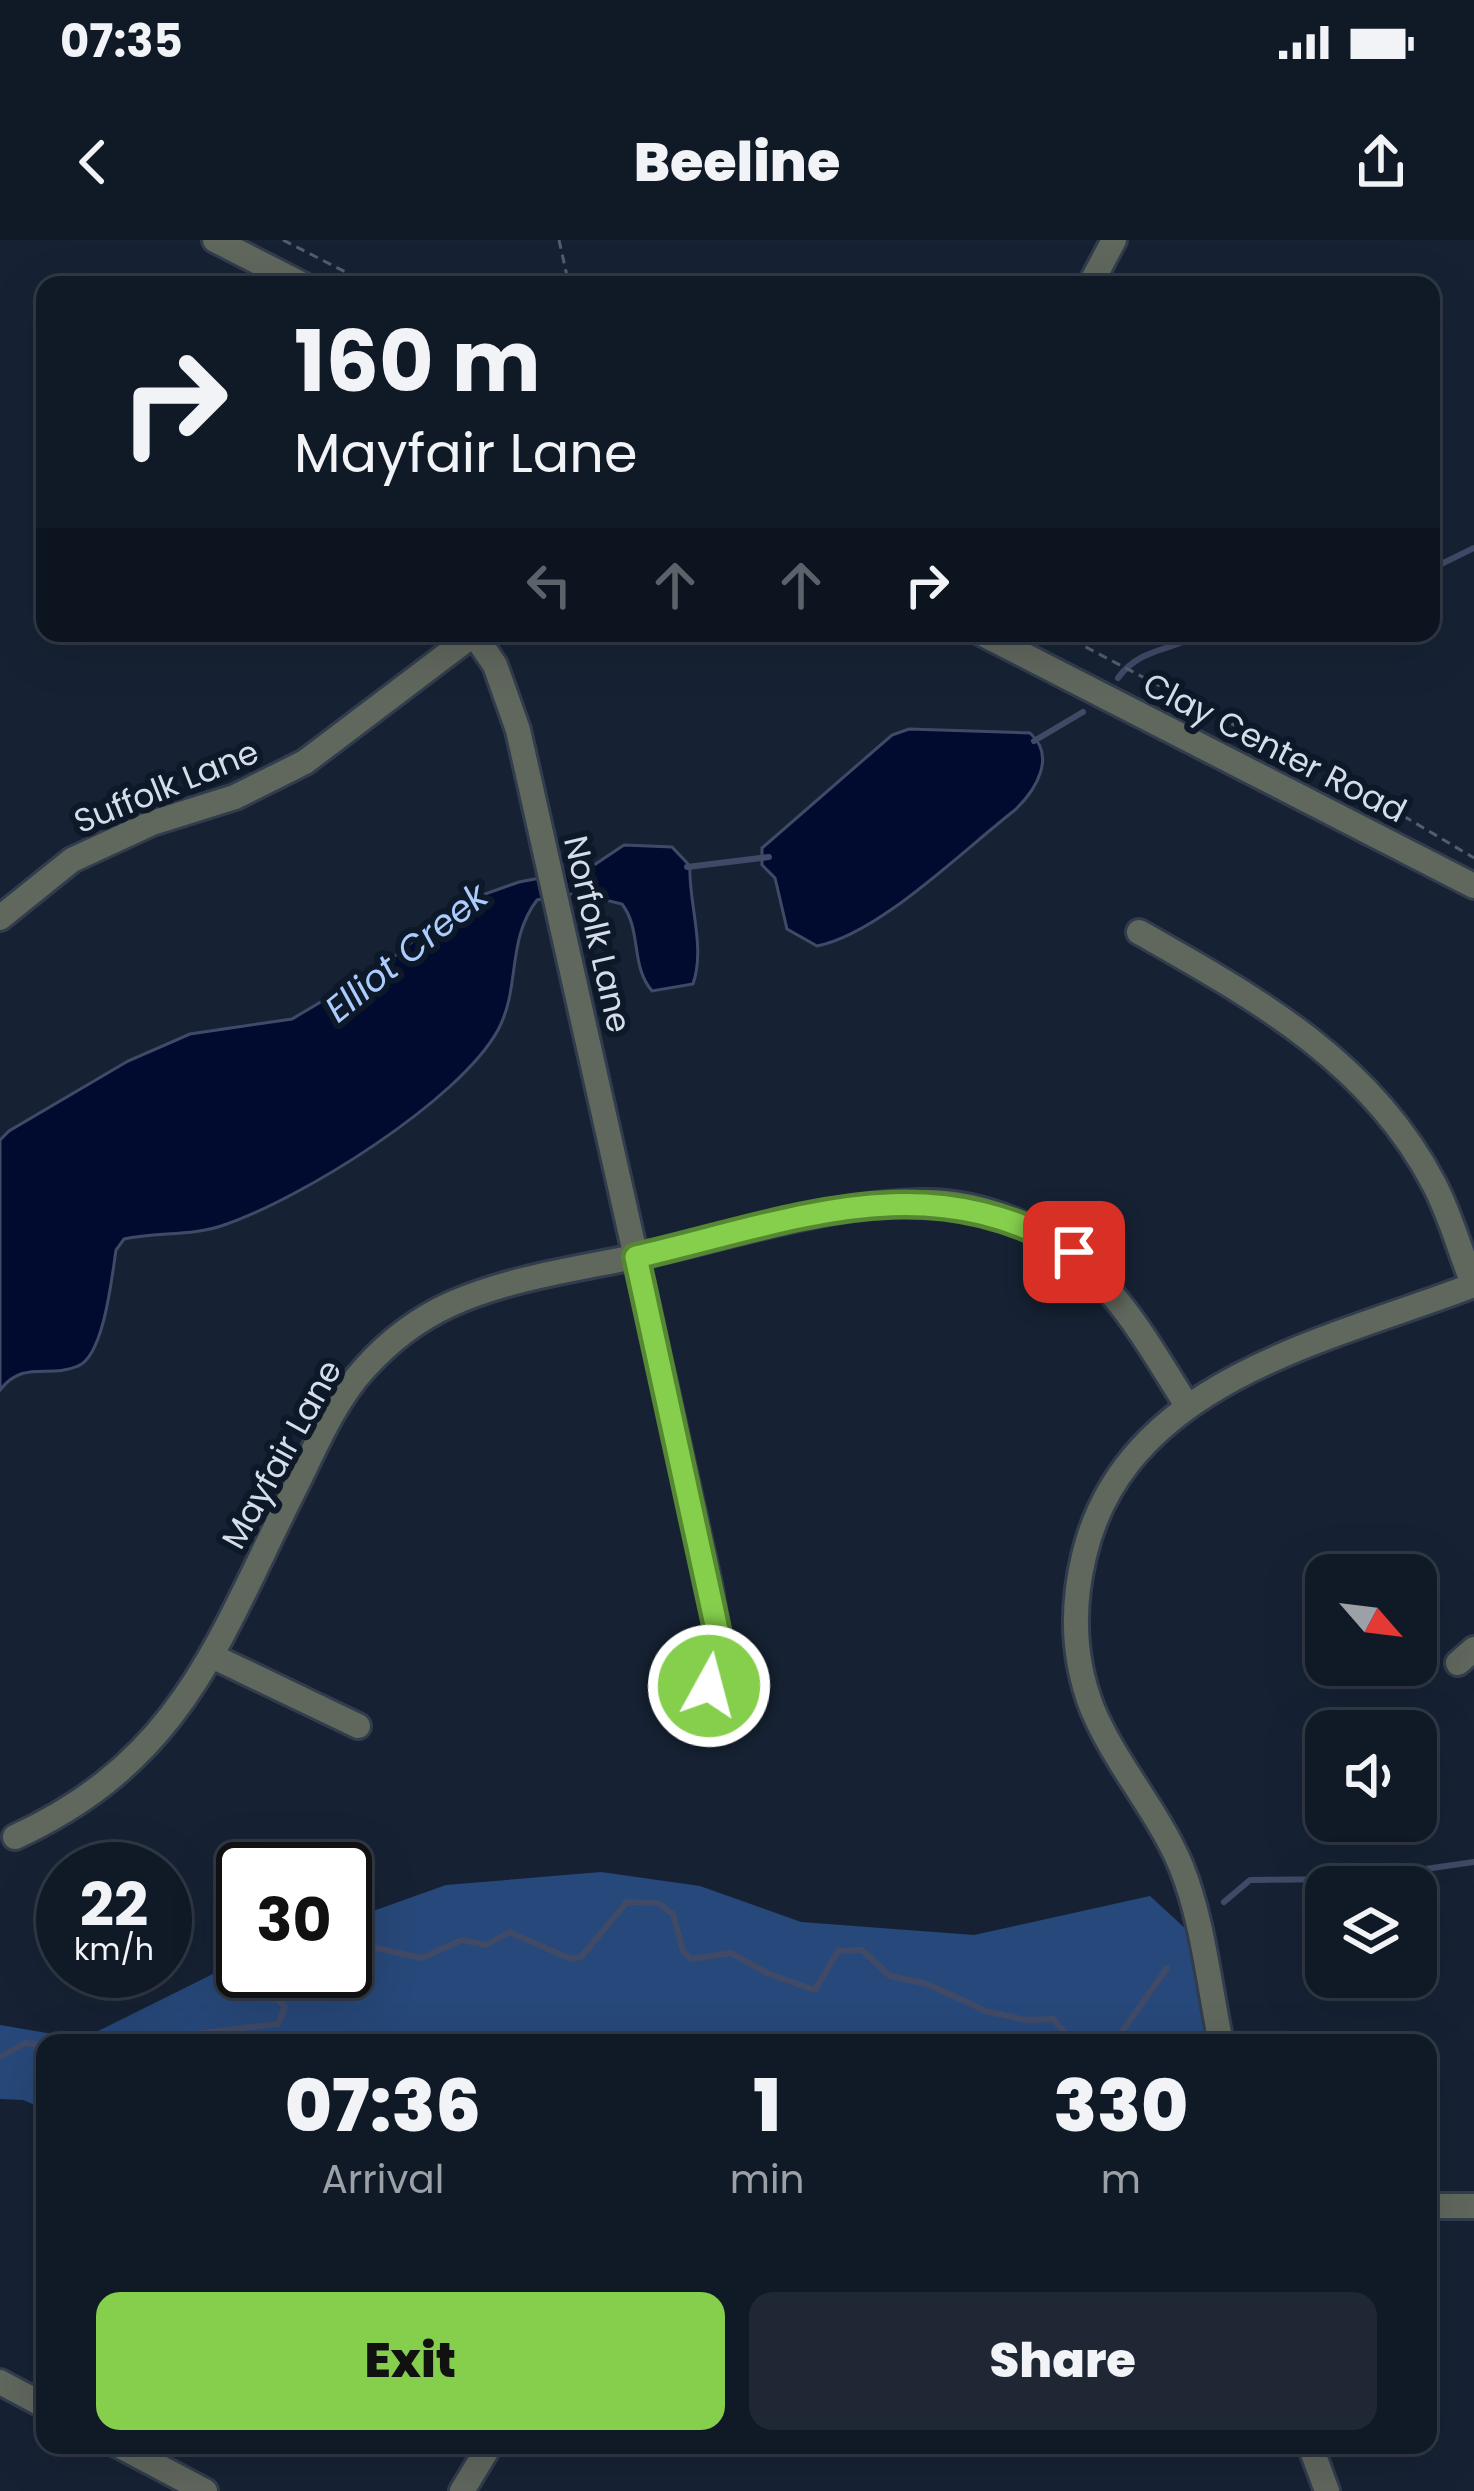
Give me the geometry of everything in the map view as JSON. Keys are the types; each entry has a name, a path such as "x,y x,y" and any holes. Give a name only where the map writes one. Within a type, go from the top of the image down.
{"street":[{"path":"215,240 285,276"},
{"path":"1095,276 1114,240"},
{"name":"Suffolk Lane","path":"0,918 72,860 152,824 235,797 305,762 463,642"},
{"name":"Norfolk Lane","path":"478,642 510,699 636,1257 718,1634 709,1686"},
{"name":"Clay Center Road","path":"1000,642 1474,886"},
{"path":"1139,932 1286,1018 1362,1084 1434,1183 1474,1285 1291,1354 1186,1404 1143,1442 1103,1502 1082,1564 1075,1622 1090,1703 1181,1865 1219,2034"},
{"name":"Mayfair Lane","path":"15,1837 105,1785 155,1741 212,1656 334,1412 363,1370 392,1342 455,1302 877,1204 968,1206 1016,1221 1074,1252 1120,1299 1186,1404"},
{"path":"212,1656 358,1726"},
{"path":"1437,2206 1474,2206"},
{"path":"0,2382 36,2401"},
{"path":"135,2454 205,2491"},
{"path":"462,2491 485,2454"},
{"path":"1314,2454 1328,2491"}],"path":[{"path":"284,240 354,276"},
{"path":"559,240 566,276"},
{"path":"1076,642 1375,799 1474,858"}],"shaded area":[{"path":"601,1872 700,1886 801,1922 974,1935 1150,1896 1187,1930 1208,2034 92,2034 165,1998 192,1998 192,1984 216,1972 216,1998 372,1998 372,1911 446,1885"},
{"path":"0,2025 53,2034 36,2034 36,2105 0,2099"}],"water":[{"path":"909,729 1030,733 1042,752 1040,772 1015,810 919,889 867,925 817,946 787,929 775,878 762,865 762,848 892,735"},
{"path":"624,845 672,847 690,866 698,955 693,984 652,991 622,904 577,893 537,900 521,932 498,1030 450,1087 334,1171 256,1212 212,1228 124,1239 116,1250 100,1332 87,1359 67,1369 18,1375 0,1390 0,1140 9,1131 128,1061 190,1034 292,1019 388,962 457,904 519,882 588,869"}],"waterway":[{"name":"Elliot Creek","path":"1440,565 1474,548"},
{"name":"Elliot Creek","path":"1118,678 1136,660 1183,642"},
{"name":"Elliot Creek","path":"1034,741 1083,712"},
{"name":"Elliot Creek","path":"687,867 769,857"},
{"path":"1224,1902 1250,1880 1356,1879 1474,1862"},
{"path":"372,1947 422,1958 462,1940 486,1945 509,1932 571,1959 581,1957 627,1902 658,1903 673,1914 683,1951 691,1959 731,1953 769,1974 815,1990 838,1951 862,1950 890,1976 927,1984 986,2011 1026,2020 1053,2019 1066,2034"},
{"path":"1120,2034 1167,1968"},
{"path":"193,2034 278,2024 285,2007 276,1998"},
{"path":"0,2057 25,2043 36,2044"}],"route":[{"path":"709,1686 718,1634 636,1257 846,1209 926,1201 968,1206 1016,1221 1074,1252"}]}
